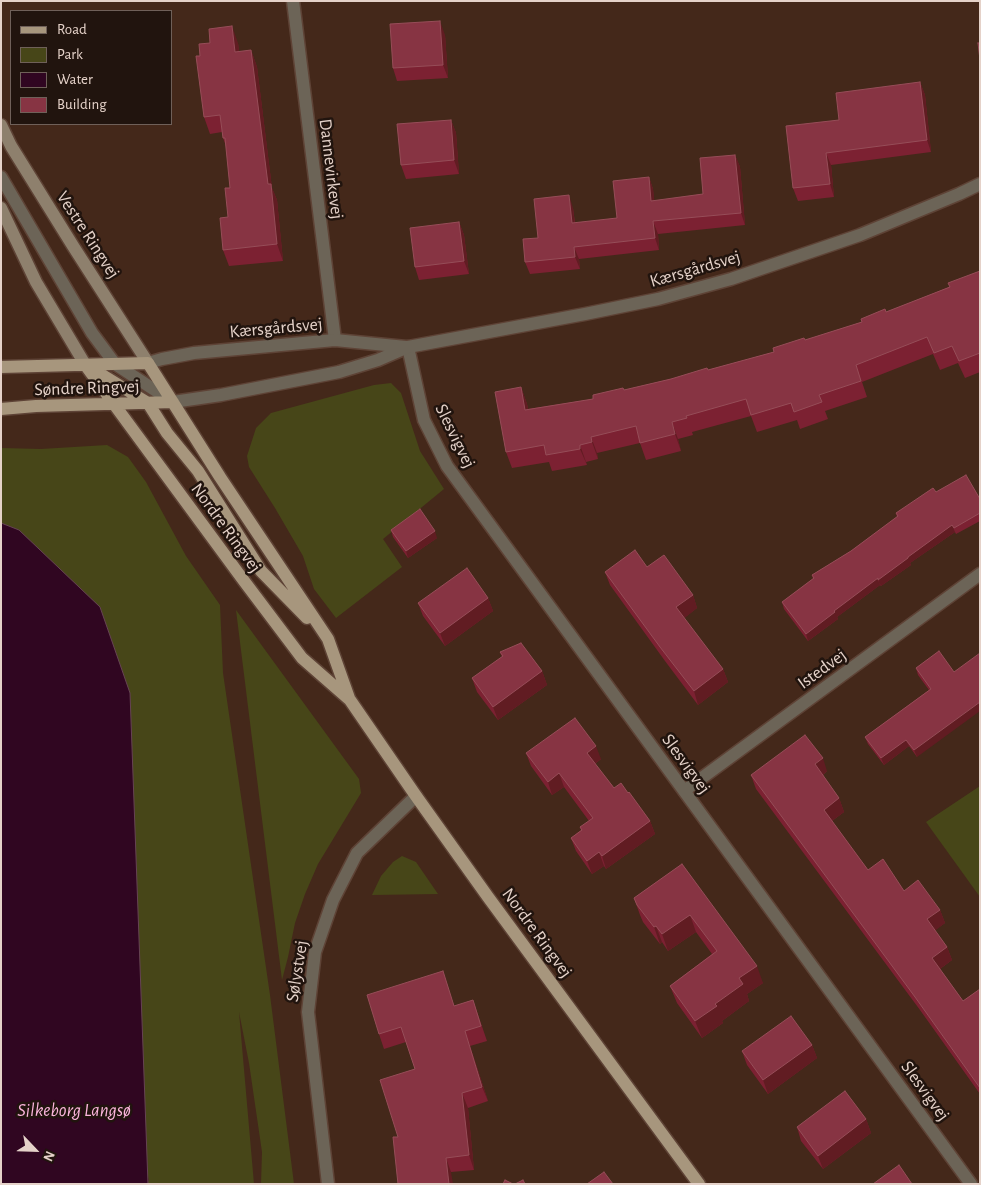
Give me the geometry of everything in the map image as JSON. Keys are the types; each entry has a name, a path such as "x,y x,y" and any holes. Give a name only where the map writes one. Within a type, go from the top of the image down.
{"main road":[{"name":"Vestre Ringvej","path":"1,125 36,188 148,363"},
{"path":"1,208 36,282 86,366 148,403 167,433 198,471 261,571 328,639"},
{"name":"Søndre Ringvej","path":"1,367 148,363"},
{"name":"Nordre Ringvej","path":"148,363 328,639 350,700"},
{"name":"Nordre Ringvej","path":"86,366 302,658 350,700 488,897 699,1184"},
{"name":"Søndre Ringvej","path":"1,409 36,406 173,402"}],"street":[{"name":"Dannevirkevej","path":"293,1 335,340"},
{"path":"1,177 92,333 115,364 173,402"},
{"name":"Kærsgårdsvej","path":"173,402 221,395 339,372 378,360 408,347 594,312 732,279 860,236 980,184"},
{"name":"Kærsgårdsvej","path":"148,363 194,353 335,340 408,347"},
{"name":"Slesvigvej","path":"408,347 424,420 447,466 971,1184"},
{"name":"Istedvej","path":"684,791 980,574"},
{"name":"Sølystvej","path":"328,1184 308,1012 314,952 333,900 357,853 416,796"}],"green space":[{"path":"391,383 401,393 420,451 444,489 383,539 402,567 336,618 314,589 303,556 249,467 247,456 256,428 271,413 374,385"},
{"path":"107,445 128,457 146,482 186,556 220,605 223,673 270,995 294,1184 261,1184 262,1152 249,1063 239,1012 254,1184 148,1184 149,1180 1,523 1,448 41,449"},
{"path":"236,610 359,779 361,793 318,864 305,894 295,923 282,980"},
{"path":"980,786 980,897 926,822"},
{"path":"402,856 416,862 438,894 372,895 381,876 393,862"}],"water":[{"name":"Silkeborg Langsø","path":"1,523 19,530 100,607 130,693 148,1184 1,1184"}],"building":[{"path":"440,21 443,65 393,68 390,24"},
{"path":"232,26 235,52 251,50 268,184 271,184 277,244 223,250 220,218 228,217 225,188 230,188 225,138 223,138 220,115 204,117 196,56 200,56 199,44 210,43 209,29"},
{"path":"978,43 980,43 980,60"},
{"path":"920,82 927,140 826,153 830,184 793,188 786,126 839,120 836,93"},
{"path":"451,120 454,160 401,165 397,124"},
{"path":"735,155 741,213 653,221 655,238 574,247 575,257 525,262 523,239 538,238 534,199 569,195 572,223 617,218 613,181 649,177 651,201 703,194 700,158"},
{"path":"459,222 464,261 415,267 410,228"},
{"path":"980,271 980,353 959,361 952,346 934,353 927,337 856,365 861,381 819,395 822,402 794,412 791,403 751,415 746,399 686,416 687,418 672,422 675,434 640,443 636,426 591,437 592,442 580,445 580,449 546,455 544,445 506,452 495,392 521,387 525,410 593,399 593,395 671,379 707,368 708,370 774,352 773,348 862,322 861,319 885,309 886,312 950,287 948,283"},
{"path":"966,475 980,499 980,513 954,528 952,525 878,580 878,578 806,634 782,602 814,578 812,575 851,551 898,516 896,513 933,488 936,492"},
{"path":"420,509 435,531 406,551 391,530"},
{"path":"635,550 647,567 664,555 693,595 676,607 723,669 694,691 605,572"},
{"path":"467,568 488,598 440,633 418,603"},
{"path":"521,643 542,671 493,707 472,678 503,656 500,652"},
{"path":"939,651 954,672 980,653 980,702 914,750 906,740 881,758 865,737 931,689 916,668"},
{"path":"575,718 596,746 587,753 614,788 621,783 650,821 602,856 599,852 587,861 571,838 582,830 580,827 593,818 559,773 548,782 526,753"},
{"path":"805,735 823,758 815,764 839,798 824,810 868,870 883,859 904,891 918,880 940,910 927,919 947,947 932,958 963,1001 980,989 980,1088 751,775"},
{"path":"682,864 757,966 739,978 743,984 715,1004 717,1006 695,1021 670,986 717,951 690,915 662,934 656,926 654,927 637,905 634,898"},
{"path":"443,971 454,1006 473,1000 481,1026 465,1031 482,1087 462,1093 469,1155 446,1158 449,1184 398,1184 393,1137 398,1137 380,1080 415,1069 401,1027 379,1034 367,995"},
{"path":"791,1016 812,1045 763,1080 742,1051"},
{"path":"845,1091 866,1119 818,1156 797,1127"},
{"path":"899,1165 912,1184 873,1184"},
{"path":"604,1172 613,1184 587,1184"},
{"path":"505,1180 513,1184 503,1184"},
{"path":"523,1180 525,1184 515,1184"}]}
